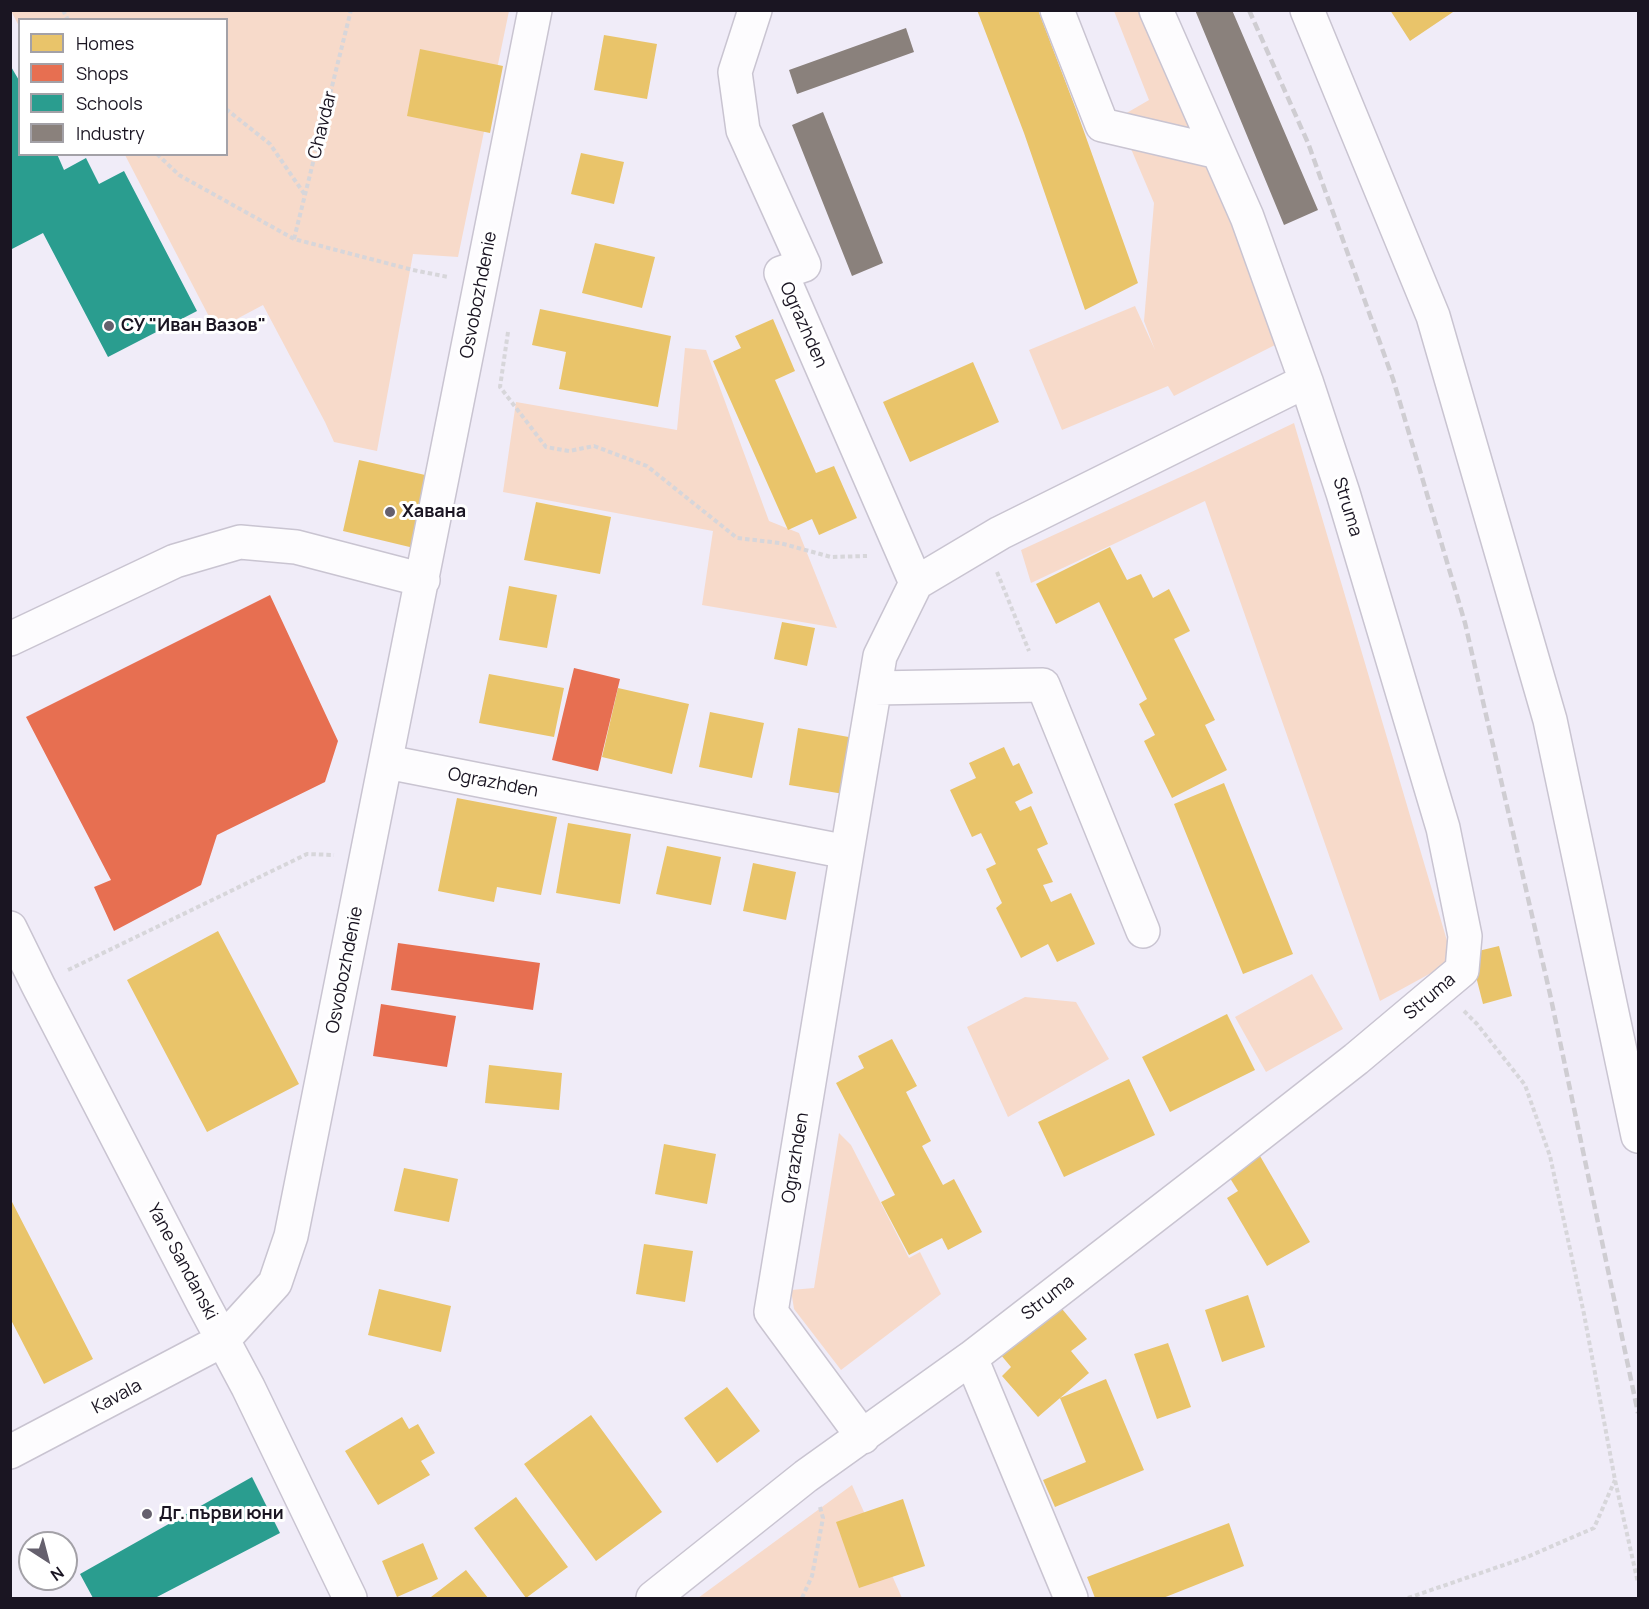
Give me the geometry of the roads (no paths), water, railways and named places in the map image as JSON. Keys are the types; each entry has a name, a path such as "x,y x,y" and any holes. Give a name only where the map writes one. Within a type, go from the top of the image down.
{"street":[{"name":"Osvobozhdenie","path":"224,1340 275,1283 291,1236 535,10"},
{"name":"Ograzhden","path":"755,10 735,72 743,130 804,265 781,273 916,583 880,656 771,1312 863,1437"},
{"path":"1057,10 1102,125 1218,152"},
{"name":"Struma","path":"653,1599 806,1476 971,1358 1356,1059 1462,970 1465,936 1443,828 1343,493 1306,381 1246,217 1156,10"},
{"path":"1307,10 1433,316 1550,720 1638,1136"},
{"path":"916,583 985,542 1306,381"},
{"path":"10,639 175,561 240,542 296,547 423,580"},
{"path":"875,688 1043,685 1143,931"},
{"name":"Ograzhden","path":"387,762 847,852"},
{"name":"Yane Sandanski","path":"10,928 249,1386 350,1599"},
{"name":"Kavala","path":"10,1452 224,1340"},
{"path":"971,1358 1071,1599"}],"railway":[{"path":"1249,10 1308,143 1393,379 1465,623 1550,994 1638,1413"}],"place":[{"name":"СУ \"Иван Вазов\"","path":"109,326"},
{"name":"Хавана","path":"390,512"},
{"name":"Дг. първи юни","path":"147,1514"}]}
